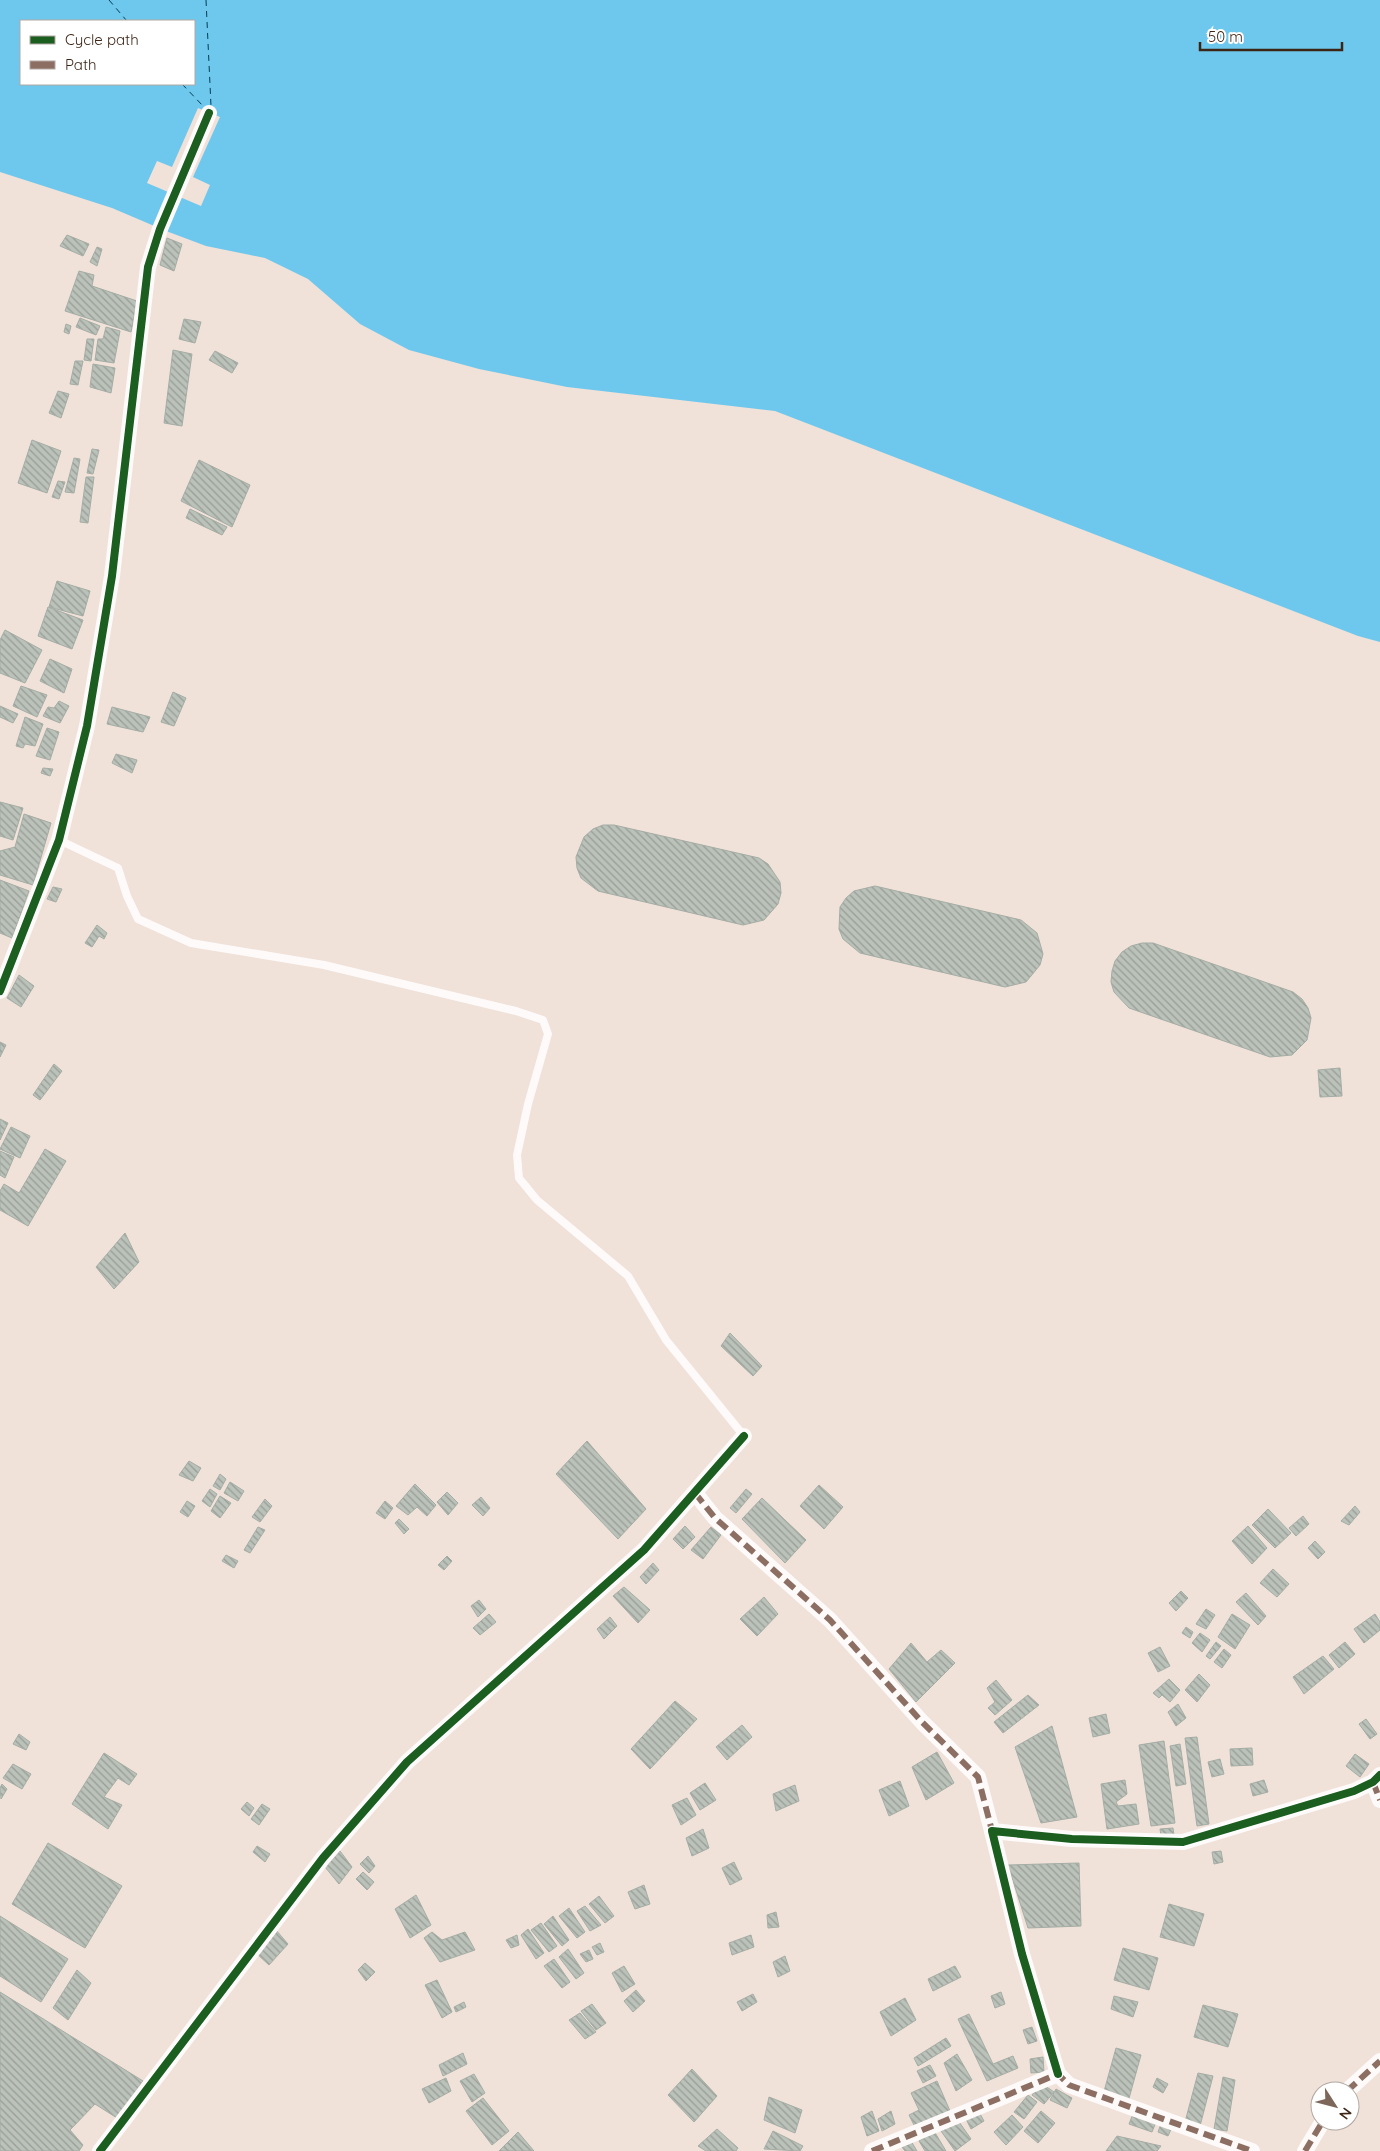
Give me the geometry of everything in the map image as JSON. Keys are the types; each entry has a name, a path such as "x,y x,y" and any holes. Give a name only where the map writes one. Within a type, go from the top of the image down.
{"street":[{"path":"0,992 59,840 87,726 112,576 148,267 160,229 209,113"},
{"path":"100,2151 323,1858 407,1762 644,1550 744,1436"},
{"path":"695,1493 714,1518 830,1620 922,1722 978,1777 1022,1954 1058,2074 1069,2085 1252,2151"},
{"path":"992,1831 1072,1839 1183,1842 1354,1791 1377,1779 1380,1800"},
{"path":"1358,2081 1380,2060"},
{"path":"872,2151 1058,2074"},
{"path":"1305,2151 1316,2131"}],"lane":[{"path":"59,840 118,868 127,896 138,919 191,943 324,965 516,1011 543,1020 548,1034 528,1104 519,1146 519,1178 537,1200 628,1276 666,1340 744,1436"}],"water":[{"path":"0,0 1380,0 1380,642 1358,636 775,411 567,387 479,369 409,350 360,324 308,279 265,258 206,246 112,208 0,172"}],"pier":[{"path":"198,108 220,117 193,177 210,185 201,206 147,183 157,161 172,167"}],"building":[{"path":"67,235 89,244 83,256 60,246"},
{"path":"167,238 182,244 174,271 160,265"},
{"path":"97,247 102,249 97,266 90,262"},
{"path":"79,271 94,275 92,286 137,301 131,332 65,311"},
{"path":"80,318 100,326 96,335 76,327"},
{"path":"184,319 201,322 195,343 179,339"},
{"path":"66,324 71,326 69,334 64,332"},
{"path":"106,327 120,331 114,363 95,360 98,339 103,339"},
{"path":"87,339 94,339 91,361 84,360"},
{"path":"173,350 192,354 182,426 164,423"},
{"path":"215,351 238,363 232,373 209,360"},
{"path":"75,361 83,361 78,385 70,384"},
{"path":"93,364 115,368 111,393 90,387"},
{"path":"58,391 69,394 61,418 49,413"},
{"path":"32,440 61,451 47,493 18,483"},
{"path":"92,449 99,450 93,474 87,473"},
{"path":"74,458 80,459 74,493 65,492"},
{"path":"199,460 250,485 232,527 181,501"},
{"path":"86,477 94,477 88,523 80,522"},
{"path":"58,481 65,482 59,499 52,497"},
{"path":"190,509 227,527 222,535 186,518"},
{"path":"57,581 90,591 83,616 49,607"},
{"path":"48,607 83,620 72,649 38,636"},
{"path":"5,630 42,650 25,683 0,673 0,640"},
{"path":"50,659 72,669 64,693 40,681"},
{"path":"21,686 47,695 37,717 13,706"},
{"path":"173,692 186,698 174,726 161,722"},
{"path":"59,701 69,706 60,723 43,716 48,707 54,708"},
{"path":"0,706 18,714 13,723 0,717"},
{"path":"112,707 150,717 143,732 107,724"},
{"path":"25,717 43,724 35,746 25,744 23,748 16,746"},
{"path":"47,728 59,732 50,760 36,756"},
{"path":"116,754 137,760 132,773 112,763"},
{"path":"43,768 53,769 50,776 41,773"},
{"path":"0,802 23,808 13,840 0,836"},
{"path":"24,814 51,823 33,885 0,875 0,851 15,847"},
{"path":"603,825 614,825 759,858 768,864 780,882 781,893 778,904 764,920 743,925 598,891 581,878 577,868 576,857 584,837 593,829"},
{"path":"0,880 29,891 12,938 0,933"},
{"path":"875,886 1021,920 1037,933 1043,954 1040,965 1026,982 1005,987 860,953 843,939 839,929 840,907 854,891"},
{"path":"53,887 62,889 56,902 47,899"},
{"path":"97,925 107,933 104,939 99,936 92,947 85,943"},
{"path":"1153,943 1293,992 1302,999 1308,1008 1311,1018 1307,1040 1292,1055 1270,1057 1129,1008 1114,992 1111,982 1112,971 1115,961 1122,952 1131,946"},
{"path":"19,975 34,986 21,1007 7,998"},
{"path":"0,1042 6,1045 0,1057"},
{"path":"54,1064 62,1071 40,1100 33,1095"},
{"path":"1340,1068 1342,1096 1320,1097 1318,1070"},
{"path":"0,1119 8,1123 0,1140"},
{"path":"11,1127 30,1136 20,1158 0,1149"},
{"path":"45,1149 66,1161 28,1226 0,1210 0,1191 4,1184 19,1193"},
{"path":"0,1151 14,1157 5,1178 0,1175"},
{"path":"125,1233 139,1262 114,1289 96,1267"},
{"path":"730,1333 762,1366 753,1376 721,1346"},
{"path":"587,1441 646,1509 618,1539 556,1474"},
{"path":"189,1461 201,1468 193,1481 179,1475"},
{"path":"220,1474 226,1479 220,1490 213,1486"},
{"path":"230,1482 244,1491 238,1501 224,1493"},
{"path":"415,1484 436,1505 427,1516 417,1507 408,1515 396,1506"},
{"path":"819,1485 843,1507 824,1529 800,1506"},
{"path":"210,1489 217,1494 210,1507 202,1501"},
{"path":"746,1489 752,1494 736,1513 730,1508"},
{"path":"447,1492 458,1503 448,1515 437,1502"},
{"path":"220,1496 231,1503 220,1518 211,1511"},
{"path":"481,1497 490,1508 483,1516 472,1505"},
{"path":"762,1498 806,1540 785,1563 742,1519"},
{"path":"265,1499 272,1506 260,1522 252,1517"},
{"path":"187,1501 195,1506 188,1517 180,1512"},
{"path":"385,1501 393,1508 385,1519 376,1513"},
{"path":"1355,1506 1360,1512 1349,1525 1341,1521"},
{"path":"1268,1509 1291,1533 1275,1548 1252,1525"},
{"path":"1303,1516 1309,1524 1296,1536 1289,1528"},
{"path":"399,1519 409,1529 404,1534 395,1523"},
{"path":"685,1526 695,1537 683,1549 673,1539"},
{"path":"1248,1526 1267,1548 1252,1564 1232,1541"},
{"path":"258,1527 265,1530 250,1553 244,1550"},
{"path":"711,1527 721,1535 703,1559 691,1550"},
{"path":"1315,1541 1325,1552 1318,1559 1308,1548"},
{"path":"226,1555 238,1561 234,1568 222,1561"},
{"path":"447,1556 452,1561 444,1570 438,1565"},
{"path":"653,1563 659,1570 646,1584 640,1577"},
{"path":"1273,1569 1289,1584 1277,1597 1260,1583"},
{"path":"624,1587 650,1610 638,1623 613,1596"},
{"path":"1181,1591 1188,1598 1176,1611 1169,1603"},
{"path":"1246,1593 1266,1616 1258,1625 1236,1602"},
{"path":"764,1597 778,1614 757,1636 740,1619"},
{"path":"479,1600 486,1609 478,1617 471,1606"},
{"path":"1206,1609 1215,1615 1206,1629 1196,1624"},
{"path":"489,1614 496,1622 480,1635 473,1628"},
{"path":"1232,1614 1250,1625 1235,1649 1218,1637"},
{"path":"1375,1614 1380,1622 1380,1630 1364,1643 1354,1629"},
{"path":"610,1617 617,1626 604,1639 597,1629"},
{"path":"1186,1627 1193,1632 1190,1638 1182,1633"},
{"path":"1200,1633 1210,1640 1202,1652 1192,1643"},
{"path":"1216,1642 1221,1646 1210,1659 1206,1656"},
{"path":"1345,1642 1355,1654 1339,1668 1329,1655"},
{"path":"911,1643 927,1662 941,1650 955,1663 916,1702 889,1669"},
{"path":"1160,1647 1170,1666 1158,1672 1148,1653"},
{"path":"1224,1649 1231,1655 1222,1668 1214,1662"},
{"path":"1323,1656 1334,1669 1304,1694 1293,1677"},
{"path":"1199,1674 1210,1685 1197,1702 1185,1690"},
{"path":"1169,1679 1180,1690 1170,1702 1162,1695 1159,1698 1153,1693"},
{"path":"996,1680 1012,1700 995,1715 988,1708 995,1702 987,1688"},
{"path":"1028,1695 1039,1705 1003,1733 994,1722"},
{"path":"675,1701 697,1719 650,1769 631,1749"},
{"path":"1178,1704 1186,1718 1176,1726 1168,1712"},
{"path":"1106,1714 1110,1733 1093,1737 1089,1718"},
{"path":"1366,1719 1377,1734 1370,1739 1359,1724"},
{"path":"742,1725 752,1737 727,1760 716,1747"},
{"path":"1052,1726 1077,1817 1041,1823 1015,1747"},
{"path":"19,1734 30,1742 26,1750 13,1744"},
{"path":"1197,1737 1209,1824 1197,1826 1185,1738"},
{"path":"1164,1741 1175,1823 1151,1826 1139,1745"},
{"path":"1180,1744 1186,1784 1176,1786 1170,1746"},
{"path":"1252,1748 1253,1765 1231,1766 1230,1749"},
{"path":"937,1752 954,1783 926,1800 912,1767"},
{"path":"104,1753 137,1774 129,1785 118,1778 104,1797 122,1805 108,1829 72,1804"},
{"path":"1355,1754 1369,1764 1360,1777 1346,1766"},
{"path":"1220,1759 1224,1774 1212,1777 1208,1762"},
{"path":"13,1764 31,1774 22,1789 3,1778"},
{"path":"1125,1780 1127,1794 1116,1802 1118,1806 1136,1804 1139,1824 1107,1829 1101,1784"},
{"path":"1264,1780 1268,1792 1253,1796 1250,1784"},
{"path":"900,1781 909,1806 889,1816 879,1790"},
{"path":"705,1783 716,1800 700,1810 690,1793"},
{"path":"2,1784 7,1789 1,1799 0,1788"},
{"path":"795,1785 799,1801 776,1811 773,1794"},
{"path":"687,1798 696,1815 681,1825 672,1805"},
{"path":"247,1802 254,1808 249,1816 241,1809"},
{"path":"262,1804 270,1809 259,1825 251,1819"},
{"path":"1173,1828 1174,1835 1161,1836 1160,1829"},
{"path":"703,1829 709,1848 692,1856 686,1838"},
{"path":"48,1843 122,1886 85,1948 12,1904"},
{"path":"257,1846 270,1854 265,1862 253,1852"},
{"path":"340,1851 352,1867 339,1884 325,1867"},
{"path":"1221,1851 1223,1862 1214,1864 1212,1852"},
{"path":"368,1856 375,1866 369,1873 360,1864"},
{"path":"734,1862 742,1879 730,1885 722,1868"},
{"path":"1079,1863 1081,1926 1028,1928 1008,1865"},
{"path":"363,1872 374,1882 367,1890 356,1879"},
{"path":"644,1885 650,1904 635,1909 628,1892"},
{"path":"416,1895 431,1925 410,1938 395,1909"},
{"path":"599,1896 614,1916 605,1923 589,1904"},
{"path":"1169,1904 1204,1914 1194,1946 1160,1937"},
{"path":"585,1906 601,1925 590,1931 577,1911"},
{"path":"569,1908 585,1932 577,1938 559,1916"},
{"path":"776,1912 779,1927 768,1928 767,1915"},
{"path":"0,1916 68,1959 41,2002 0,1976"},
{"path":"553,1916 569,1940 562,1946 544,1924"},
{"path":"541,1923 557,1946 549,1952 531,1930"},
{"path":"528,1929 544,1953 536,1959 521,1935"},
{"path":"276,1930 288,1944 269,1965 256,1953"},
{"path":"432,1932 442,1940 465,1932 475,1950 440,1962 424,1938"},
{"path":"517,1935 519,1945 511,1948 506,1940"},
{"path":"751,1935 754,1947 732,1955 729,1943"},
{"path":"600,1943 604,1952 597,1955 592,1947"},
{"path":"1123,1948 1158,1958 1149,1990 1114,1980"},
{"path":"568,1949 584,1973 576,1979 559,1957"},
{"path":"589,1950 593,1959 586,1962 580,1954"},
{"path":"785,1956 790,1971 778,1977 773,1962"},
{"path":"554,1959 570,1982 562,1988 544,1966"},
{"path":"365,1963 375,1972 366,1981 358,1970"},
{"path":"624,1966 635,1984 622,1992 612,1973"},
{"path":"955,1966 961,1977 933,1991 928,1979"},
{"path":"77,1970 91,1983 68,2020 53,2008"},
{"path":"437,1980 452,2012 442,2018 425,1985"},
{"path":"636,1990 645,2001 633,2012 624,2001"},
{"path":"0,1992 143,2081 117,2118 95,2104 70,2130 83,2145 79,2151 0,2151"},
{"path":"1001,1992 1005,2004 995,2008 991,1996"},
{"path":"753,1994 757,2002 742,2011 737,2002"},
{"path":"1114,1996 1138,2002 1133,2017 1111,2009"},
{"path":"905,1998 916,2020 891,2036 880,2012"},
{"path":"464,2002 466,2007 456,2012 454,2007"},
{"path":"592,2004 606,2023 596,2030 581,2011"},
{"path":"1203,2005 1238,2014 1228,2047 1194,2037"},
{"path":"580,2013 596,2032 585,2039 569,2020"},
{"path":"969,2014 993,2064 1013,2056 1018,2068 987,2081 958,2019"},
{"path":"1032,2027 1037,2041 1028,2044 1023,2030"},
{"path":"946,2038 951,2046 918,2066 914,2058"},
{"path":"1116,2048 1141,2055 1128,2102 1103,2095"},
{"path":"463,2053 467,2064 443,2076 439,2065"},
{"path":"957,2054 972,2080 956,2091 944,2063"},
{"path":"1043,2057 1044,2072 1031,2073 1030,2059"},
{"path":"930,2065 936,2076 923,2083 917,2071"},
{"path":"692,2069 717,2096 694,2122 668,2095"},
{"path":"1198,2073 1213,2076 1200,2126 1185,2122"},
{"path":"474,2074 485,2093 472,2102 460,2081"},
{"path":"1223,2077 1235,2080 1227,2131 1214,2129"},
{"path":"446,2078 451,2091 429,2103 422,2089"},
{"path":"1157,2078 1168,2084 1163,2093 1153,2087"},
{"path":"937,2081 950,2111 915,2127 909,2115 919,2110 911,2093"},
{"path":"1041,2083 1054,2092 1044,2104 1032,2095"},
{"path":"1056,2089 1072,2098 1067,2108 1050,2100"},
{"path":"1028,2095 1037,2102 1024,2119 1014,2112"},
{"path":"769,2097 802,2110 795,2133 764,2120"},
{"path":"483,2098 509,2131 492,2145 466,2111"},
{"path":"872,2111 879,2131 867,2136 861,2117"},
{"path":"891,2111 895,2124 882,2131 878,2119"},
{"path":"1041,2111 1055,2123 1038,2143 1024,2131"},
{"path":"979,2112 984,2121 971,2129 966,2119"},
{"path":"1133,2114 1156,2122 1152,2132 1129,2124"},
{"path":"1012,2115 1023,2127 1006,2145 994,2132"},
{"path":"957,2119 971,2139 955,2151 941,2131"},
{"path":"1162,2121 1173,2125 1168,2136 1158,2132"},
{"path":"717,2129 738,2148 736,2151 706,2151 698,2146"},
{"path":"773,2131 803,2146 800,2151 764,2149"},
{"path":"934,2131 946,2151 925,2151 919,2141"},
{"path":"518,2132 534,2151 499,2151"},
{"path":"1117,2136 1161,2146 1157,2151 1106,2151"},
{"path":"911,2141 917,2151 905,2151 902,2147"}],"ferry route":[{"path":"109,0 126,20"},
{"path":"206,0 211,106"},
{"path":"183,85 204,107"}],"marked path":[{"path":"695,1493 715,1518 830,1620 922,1722 978,1777 992,1831"},
{"path":"1373,1782 1380,1800"},
{"path":"1358,2081 1380,2061"},
{"path":"872,2151 1058,2074 1069,2085 1252,2151"},
{"path":"1305,2151 1317,2131"}],"cycle path":[{"path":"0,991 59,840 87,726 112,576 148,267 160,229 209,113"},
{"path":"100,2151 323,1858 407,1762 644,1550 744,1436"},
{"path":"1058,2074 1022,1954 992,1831 1072,1839 1183,1842 1354,1791 1373,1782 1380,1775"}]}
